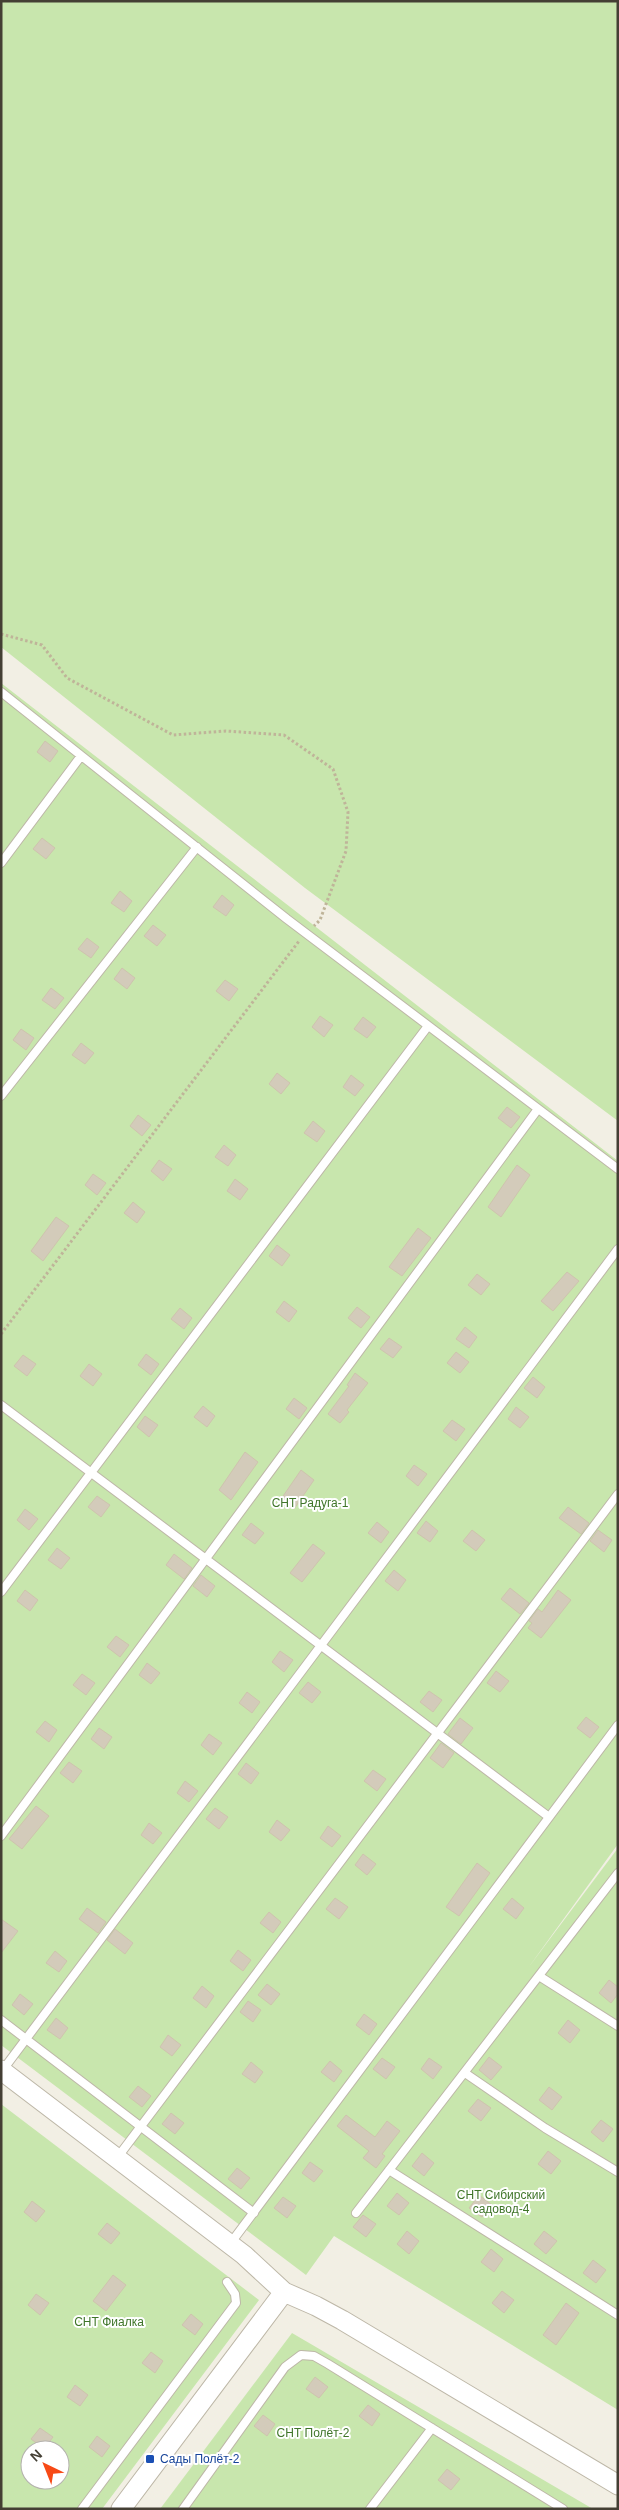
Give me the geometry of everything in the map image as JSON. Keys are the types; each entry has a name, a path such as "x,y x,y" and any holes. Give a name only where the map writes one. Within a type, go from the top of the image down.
{"street":[{"path":"2,2071 230,2244 284,2292 342,2320 618,2485"},
{"path":"121,2509 284,2292"}],"lane":[{"path":"1,692 307,934 618,1169"},
{"path":"1,863 81,756"},
{"path":"1,1096 197,848"},
{"path":"1,1592 428,1026"},
{"path":"1,1836 538,1109"},
{"path":"2,2071 618,1249"},
{"path":"1,1405 549,1817"},
{"path":"117,2158 618,1494"},
{"path":"230,2244 618,1725"},
{"path":"356,2213 616,1878"},
{"path":"539,1976 618,2026"},
{"path":"1,2020 254,2213"},
{"path":"465,2073 545,2128 618,2172"},
{"path":"389,2170 618,2315"},
{"path":"82,2509 236,2303 235,2294 227,2282"},
{"path":"183,2509 285,2367 301,2355 314,2356 328,2364 559,2508"},
{"path":"370,2509 432,2428"}],"path":[{"path":"1,634 42,645 68,678 173,735 226,731 284,735 333,769 348,812 346,852 320,920 292,949 1,1334"}],"green space":[{"path":"1,1 618,1 618,1121 305,888 1,647"},
{"name":"СНТ Радуга-1","path":"1,683 618,1161 618,1844 528,1968 618,1848 618,2410 334,2236 306,2275 1,2045"},
{"name":"СНТ Фиалка","path":"1,2104 259,2300 102,2509 1,2509"},
{"name":"СНТ Полёт-2","path":"292,2333 593,2509 160,2509"}],"building":[{"path":"45,741 58,751 50,762 37,752"},
{"path":"42,838 55,848 46,859 33,849"},
{"path":"120,891 132,901 124,912 111,903"},
{"path":"222,895 234,905 226,916 213,907"},
{"path":"153,925 166,935 157,946 144,936"},
{"path":"87,938 99,947 91,958 78,949"},
{"path":"122,968 135,978 127,989 114,979"},
{"path":"225,980 238,989 229,1001 216,991"},
{"path":"51,988 64,998 55,1009 42,1000"},
{"path":"320,1016 333,1025 324,1037 312,1027"},
{"path":"363,1017 376,1027 367,1038 354,1029"},
{"path":"21,1029 34,1038 26,1050 13,1040"},
{"path":"81,1043 94,1053 85,1064 72,1055"},
{"path":"277,1073 290,1083 281,1094 269,1084"},
{"path":"351,1075 364,1085 355,1096 343,1087"},
{"path":"507,1107 520,1117 511,1128 498,1118"},
{"path":"138,1115 151,1125 142,1136 130,1126"},
{"path":"313,1121 325,1131 317,1142 304,1133"},
{"path":"224,1145 236,1155 228,1166 215,1157"},
{"path":"159,1160 172,1169 163,1181 151,1171"},
{"path":"517,1165 530,1175 501,1217 488,1207"},
{"path":"93,1174 106,1183 97,1195 85,1185"},
{"path":"235,1179 248,1189 240,1200 227,1191"},
{"path":"133,1202 145,1212 137,1223 124,1213"},
{"path":"56,1217 69,1226 43,1261 31,1251"},
{"path":"418,1228 431,1238 402,1276 389,1267"},
{"path":"277,1245 290,1255 282,1266 269,1256"},
{"path":"567,1272 579,1281 553,1311 541,1301"},
{"path":"477,1274 490,1284 481,1295 468,1285"},
{"path":"284,1301 297,1311 289,1322 276,1312"},
{"path":"357,1307 370,1317 361,1328 348,1318"},
{"path":"180,1308 192,1318 184,1329 171,1319"},
{"path":"465,1327 477,1337 469,1348 456,1339"},
{"path":"389,1338 402,1347 393,1358 380,1349"},
{"path":"456,1352 469,1362 460,1373 447,1363"},
{"path":"146,1354 159,1364 151,1375 138,1365"},
{"path":"23,1355 36,1364 27,1376 14,1366"},
{"path":"89,1364 102,1374 93,1386 80,1376"},
{"path":"355,1373 368,1383 347,1410 349,1412 340,1423 328,1414 349,1386 347,1385"},
{"path":"533,1377 545,1387 537,1398 524,1388"},
{"path":"294,1398 307,1408 299,1419 286,1409"},
{"path":"203,1406 215,1416 207,1427 194,1417"},
{"path":"516,1407 529,1417 520,1428 508,1419"},
{"path":"145,1416 158,1425 149,1437 137,1427"},
{"path":"452,1420 465,1429 456,1441 443,1431"},
{"path":"245,1452 258,1462 231,1500 219,1490"},
{"path":"414,1465 427,1474 418,1486 406,1476"},
{"path":"301,1470 314,1480 294,1509 281,1499"},
{"path":"97,1496 110,1505 101,1517 88,1507"},
{"path":"568,1507 589,1523 581,1534 559,1518"},
{"path":"25,1509 38,1519 29,1530 17,1520"},
{"path":"426,1521 438,1531 430,1542 417,1533"},
{"path":"377,1522 389,1532 381,1543 368,1533"},
{"path":"251,1523 264,1533 255,1544 242,1535"},
{"path":"472,1530 485,1540 476,1551 463,1541"},
{"path":"598,1530 612,1540 604,1552 590,1541"},
{"path":"313,1544 325,1553 302,1582 290,1573"},
{"path":"57,1548 70,1558 61,1569 48,1560"},
{"path":"174,1554 192,1568 184,1579 166,1565"},
{"path":"394,1570 406,1580 398,1591 385,1581"},
{"path":"201,1575 215,1586 207,1597 193,1586"},
{"path":"510,1588 529,1603 520,1614 501,1599"},
{"path":"25,1590 38,1600 30,1611 17,1601"},
{"path":"558,1590 571,1600 541,1638 528,1628 532,1623 529,1621 538,1609 542,1612"},
{"path":"116,1636 129,1645 120,1657 107,1647"},
{"path":"280,1651 293,1660 284,1672 272,1662"},
{"path":"147,1663 160,1673 151,1684 139,1675"},
{"path":"496,1671 509,1681 500,1692 487,1683"},
{"path":"82,1674 95,1683 86,1695 73,1685"},
{"path":"308,1682 321,1692 312,1703 299,1693"},
{"path":"429,1691 442,1700 433,1712 420,1702"},
{"path":"247,1692 260,1702 252,1713 239,1703"},
{"path":"586,1717 599,1727 590,1738 577,1728"},
{"path":"460,1718 473,1728 461,1744 448,1734"},
{"path":"45,1721 57,1730 49,1742 36,1732"},
{"path":"99,1728 112,1737 104,1749 91,1739"},
{"path":"209,1734 222,1743 213,1755 201,1745"},
{"path":"441,1743 454,1753 443,1768 430,1758"},
{"path":"69,1762 82,1771 73,1783 60,1773"},
{"path":"246,1763 259,1773 251,1784 238,1774"},
{"path":"373,1770 386,1779 377,1791 364,1781"},
{"path":"185,1781 198,1791 189,1802 177,1793"},
{"path":"36,1806 49,1816 22,1849 9,1839"},
{"path":"215,1808 228,1817 219,1829 206,1819"},
{"path":"277,1820 290,1830 281,1841 269,1832"},
{"path":"149,1823 162,1833 153,1844 141,1835"},
{"path":"328,1826 341,1836 332,1847 320,1838"},
{"path":"363,1854 376,1864 367,1875 355,1865"},
{"path":"477,1863 490,1873 459,1916 446,1907"},
{"path":"335,1898 348,1907 339,1919 326,1909"},
{"path":"512,1898 524,1908 516,1919 503,1909"},
{"path":"87,1908 106,1922 98,1933 79,1919"},
{"path":"269,1912 281,1922 273,1933 260,1923"},
{"path":"1,1919 18,1931 1,1953"},
{"path":"115,1929 133,1943 125,1954 107,1940"},
{"path":"238,1950 251,1960 243,1971 230,1961"},
{"path":"55,1951 67,1961 59,1972 46,1963"},
{"path":"609,1980 618,1987 618,1994 611,2003 599,1993"},
{"path":"267,1984 280,1994 271,2005 258,1995"},
{"path":"202,1986 214,1996 206,2008 193,1998"},
{"path":"20,1994 33,2004 24,2015 12,2005"},
{"path":"248,2001 261,2010 253,2022 240,2012"},
{"path":"364,2014 377,2024 369,2035 356,2025"},
{"path":"56,2018 68,2028 60,2039 47,2030"},
{"path":"568,2020 580,2030 570,2043 558,2033"},
{"path":"168,2035 181,2045 172,2056 160,2047"},
{"path":"489,2057 502,2067 491,2080 479,2070"},
{"path":"382,2058 395,2067 386,2079 373,2069"},
{"path":"429,2058 442,2067 433,2079 421,2069"},
{"path":"330,2061 342,2071 334,2082 321,2072"},
{"path":"251,2062 263,2072 255,2083 242,2074"},
{"path":"138,2086 151,2096 142,2107 129,2097"},
{"path":"549,2087 562,2097 552,2110 539,2100"},
{"path":"478,2099 491,2108 481,2121 468,2111"},
{"path":"171,2113 184,2123 175,2134 162,2124"},
{"path":"346,2115 375,2137 387,2121 400,2131 382,2154 385,2156 376,2168 363,2158 369,2151 337,2126"},
{"path":"601,2120 613,2129 603,2142 591,2132"},
{"path":"548,2151 561,2161 551,2174 538,2164"},
{"path":"422,2153 434,2163 424,2176 412,2166"},
{"path":"310,2162 323,2171 314,2182 302,2173"},
{"path":"237,2168 250,2178 241,2189 228,2179"},
{"path":"397,2193 409,2203 399,2215 387,2206"},
{"path":"479,2195 492,2205 482,2217 469,2208"},
{"path":"283,2197 296,2206 287,2218 274,2208"},
{"path":"32,2201 45,2211 36,2222 24,2212"},
{"path":"363,2215 376,2224 366,2237 353,2227"},
{"path":"107,2223 120,2233 111,2244 98,2234"},
{"path":"407,2231 419,2241 409,2254 397,2244"},
{"path":"544,2231 557,2241 546,2254 534,2244"},
{"path":"491,2249 503,2259 494,2272 481,2262"},
{"path":"593,2260 606,2270 596,2283 583,2273"},
{"path":"113,2275 126,2285 106,2311 93,2301"},
{"path":"502,2291 514,2300 504,2313 492,2303"},
{"path":"36,2294 49,2303 40,2315 28,2305"},
{"path":"566,2303 579,2313 556,2345 543,2335"},
{"path":"191,2314 203,2324 195,2335 182,2325"},
{"path":"151,2352 163,2361 155,2373 142,2363"},
{"path":"315,2377 328,2387 319,2398 306,2389"},
{"path":"75,2385 88,2395 80,2406 67,2397"},
{"path":"368,2405 380,2414 372,2426 359,2416"},
{"path":"263,2415 275,2424 267,2436 254,2426"},
{"path":"40,2428 53,2437 51,2440 31,2439"},
{"path":"97,2436 110,2446 102,2457 89,2447"},
{"path":"447,2469 460,2479 451,2490 438,2480"}],"place":[{"name":"Сады Полёт-2","path":"150,2459"}],"park label":[{"name":"СНТ Сибирский садовод-4","path":"501,2202"}]}
